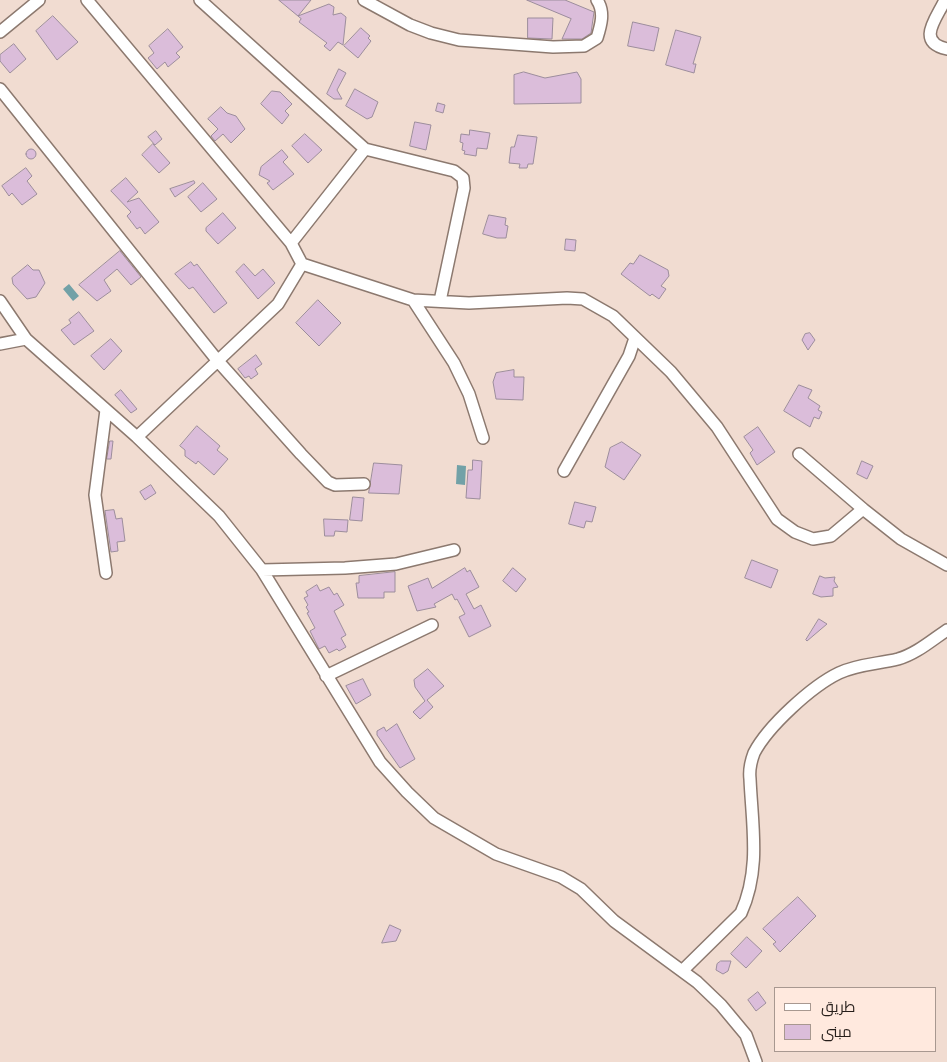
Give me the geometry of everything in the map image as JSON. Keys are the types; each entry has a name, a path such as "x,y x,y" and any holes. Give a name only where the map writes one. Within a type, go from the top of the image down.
{"street":[{"path":"0,32 39,0"},
{"path":"87,0 291,243 302,264 413,300 469,303 583,299 613,316 671,372 717,427 777,518 795,532 813,539 830,536 863,509"},
{"path":"200,0 365,149 454,171 463,178 464,188 440,302"},
{"path":"364,0 431,34 459,40 553,47 584,46 597,38 602,23 602,6 597,0"},
{"path":"945,0 930,32 930,40 934,44 947,49"},
{"path":"0,88 217,360 328,482 334,485 364,484"},
{"path":"291,243 365,149"},
{"path":"137,437 278,304 302,264"},
{"path":"413,300 454,363 469,394 483,438"},
{"path":"0,301 26,339 137,437 219,516 262,570 380,762 434,818 496,854 561,877 581,889 614,921 682,971 721,1006 746,1035 756,1062"},
{"path":"564,471 629,356 635,338"},
{"path":"0,344 26,339"},
{"path":"106,410 95,495 106,573"},
{"path":"799,454 863,509 902,539 947,565"},
{"path":"262,570 345,568 396,564 454,550"},
{"path":"326,676 432,625"},
{"path":"682,971 741,914 746,902 752,880 755,835 751,766 754,754 764,738 820,684 853,667 900,658 917,651 947,630"}],"water":[{"path":"69,284 79,296 73,301 63,289"},
{"path":"457,465 466,466 465,485 456,484"}],"building":[{"path":"279,0 311,0 298,16 329,4 334,7 333,15 341,13 346,17 343,45 338,42 330,51 324,46 327,43 299,22 301,19"},
{"path":"527,0 565,0 594,12 591,33 582,39 562,39 571,19"},
{"path":"53,16 78,42 57,60 36,31"},
{"path":"528,18 553,18 552,39 528,38"},
{"path":"633,22 659,28 654,51 628,46"},
{"path":"361,28 370,36 368,38 371,41 358,58 344,46"},
{"path":"168,29 183,47 176,53 180,57 168,67 165,62 157,69 148,58 154,53 149,46"},
{"path":"676,30 701,37 693,64 696,64 694,73 666,65"},
{"path":"14,44 26,59 10,73 0,61 0,55"},
{"path":"339,69 346,73 337,90 342,99 334,99 327,94"},
{"path":"524,72 545,78 577,72 581,79 581,103 514,104 514,75"},
{"path":"355,89 378,102 372,117 367,119 346,106"},
{"path":"272,91 280,92 292,104 285,111 289,115 282,124 261,104"},
{"path":"438,103 445,105 443,113 436,111"},
{"path":"221,107 227,113 236,116 245,129 231,143 223,134 215,141 211,136 218,129 208,119"},
{"path":"415,122 431,125 426,150 410,146"},
{"path":"470,130 490,133 487,149 477,148 476,156 464,154 465,151 462,150 463,143 460,142 461,134 469,135"},
{"path":"156,131 162,139 155,145 148,137"},
{"path":"305,134 322,150 308,163 292,146"},
{"path":"518,135 537,137 533,164 528,164 527,168 519,168 520,164 509,163 511,147 514,147"},
{"path":"153,144 170,163 159,173 142,155"},
{"path":"31,149 36,154 31,159 26,154"},
{"path":"282,150 288,157 283,162 294,174 273,190 267,183 270,181 259,175 261,167"},
{"path":"26,168 32,176 27,181 37,194 22,205 12,193 9,196 2,186"},
{"path":"126,178 138,192 127,202 139,198 159,222 145,234 140,227 137,229 127,216 131,212 111,191"},
{"path":"194,181 195,183 175,197 170,189"},
{"path":"203,183 217,199 201,212 188,197"},
{"path":"223,213 236,228 218,244 206,231 206,228"},
{"path":"489,215 506,218 505,225 508,226 506,238 497,238 483,234"},
{"path":"566,239 576,240 575,251 565,250"},
{"path":"120,251 141,277 131,285 117,269 104,280 111,291 97,301 79,285"},
{"path":"640,255 668,270 669,276 661,286 666,289 659,299 652,294 650,296 621,274"},
{"path":"191,262 194,266 197,264 227,303 214,313 193,287 189,289 175,274"},
{"path":"244,264 255,276 263,269 275,283 258,299 236,272"},
{"path":"28,265 33,270 39,270 45,283 36,297 27,299 13,284 12,278"},
{"path":"318,300 341,323 319,346 296,323"},
{"path":"79,312 94,331 74,345 61,330 71,323 69,320"},
{"path":"810,333 815,340 808,350 802,340 805,334"},
{"path":"111,339 122,351 104,370 91,356"},
{"path":"256,355 262,364 255,369 258,374 251,379 249,376 245,378 238,369"},
{"path":"514,370 514,377 524,377 523,400 496,399 493,382 496,373"},
{"path":"799,385 812,390 808,398 820,406 818,410 822,412 819,419 814,417 810,427 784,411"},
{"path":"121,390 137,409 131,413 115,395"},
{"path":"197,426 220,446 217,450 228,459 214,475 198,461 196,464 185,456 185,450 180,446"},
{"path":"758,427 775,452 757,465 750,453 753,450 744,437"},
{"path":"110,441 113,441 111,459 107,459"},
{"path":"622,442 641,455 624,480 605,467 610,448"},
{"path":"473,460 482,461 480,499 466,498 468,470 472,470"},
{"path":"862,461 873,466 867,479 857,474"},
{"path":"374,463 402,465 399,494 369,493"},
{"path":"151,485 156,493 145,500 140,492"},
{"path":"353,497 364,498 362,521 350,520"},
{"path":"575,502 596,507 592,522 586,521 584,528 569,524"},
{"path":"114,510 116,519 122,518 125,541 117,542 118,551 111,552 105,511"},
{"path":"324,519 348,520 347,532 335,531 334,536 325,536"},
{"path":"752,560 778,570 771,588 745,578"},
{"path":"465,568 467,572 470,570 479,587 466,594 474,609 481,605 491,626 469,637 459,617 465,614 452,594 434,604 436,607 417,611 408,586 428,578 432,588"},
{"path":"513,568 526,579 516,592 503,581"},
{"path":"395,572 395,592 384,592 384,598 358,598 356,583 359,583 359,576"},
{"path":"820,576 825,578 835,577 834,581 838,587 833,588 833,596 821,597 813,594"},
{"path":"317,585 320,591 329,587 334,595 337,593 344,605 334,611 346,635 341,638 346,647 339,651 337,649 329,653 325,646 319,649 310,631 315,628 307,613 309,612 306,607 308,605 304,598 308,596 306,592"},
{"path":"819,619 827,624 807,641 806,640"},
{"path":"428,669 444,686 427,700 433,707 420,719 413,712 425,701 415,687 414,680"},
{"path":"363,679 371,695 356,704 346,686"},
{"path":"397,724 415,759 400,768 377,735 377,731 384,727 386,731"},
{"path":"798,897 816,916 780,952 773,944 776,942 763,929"},
{"path":"390,925 401,930 396,941 382,943"},
{"path":"747,937 762,951 746,968 731,954"},
{"path":"721,961 731,961 728,971 723,974 716,970 717,964"},
{"path":"758,992 766,1003 756,1011 748,1000"}]}
